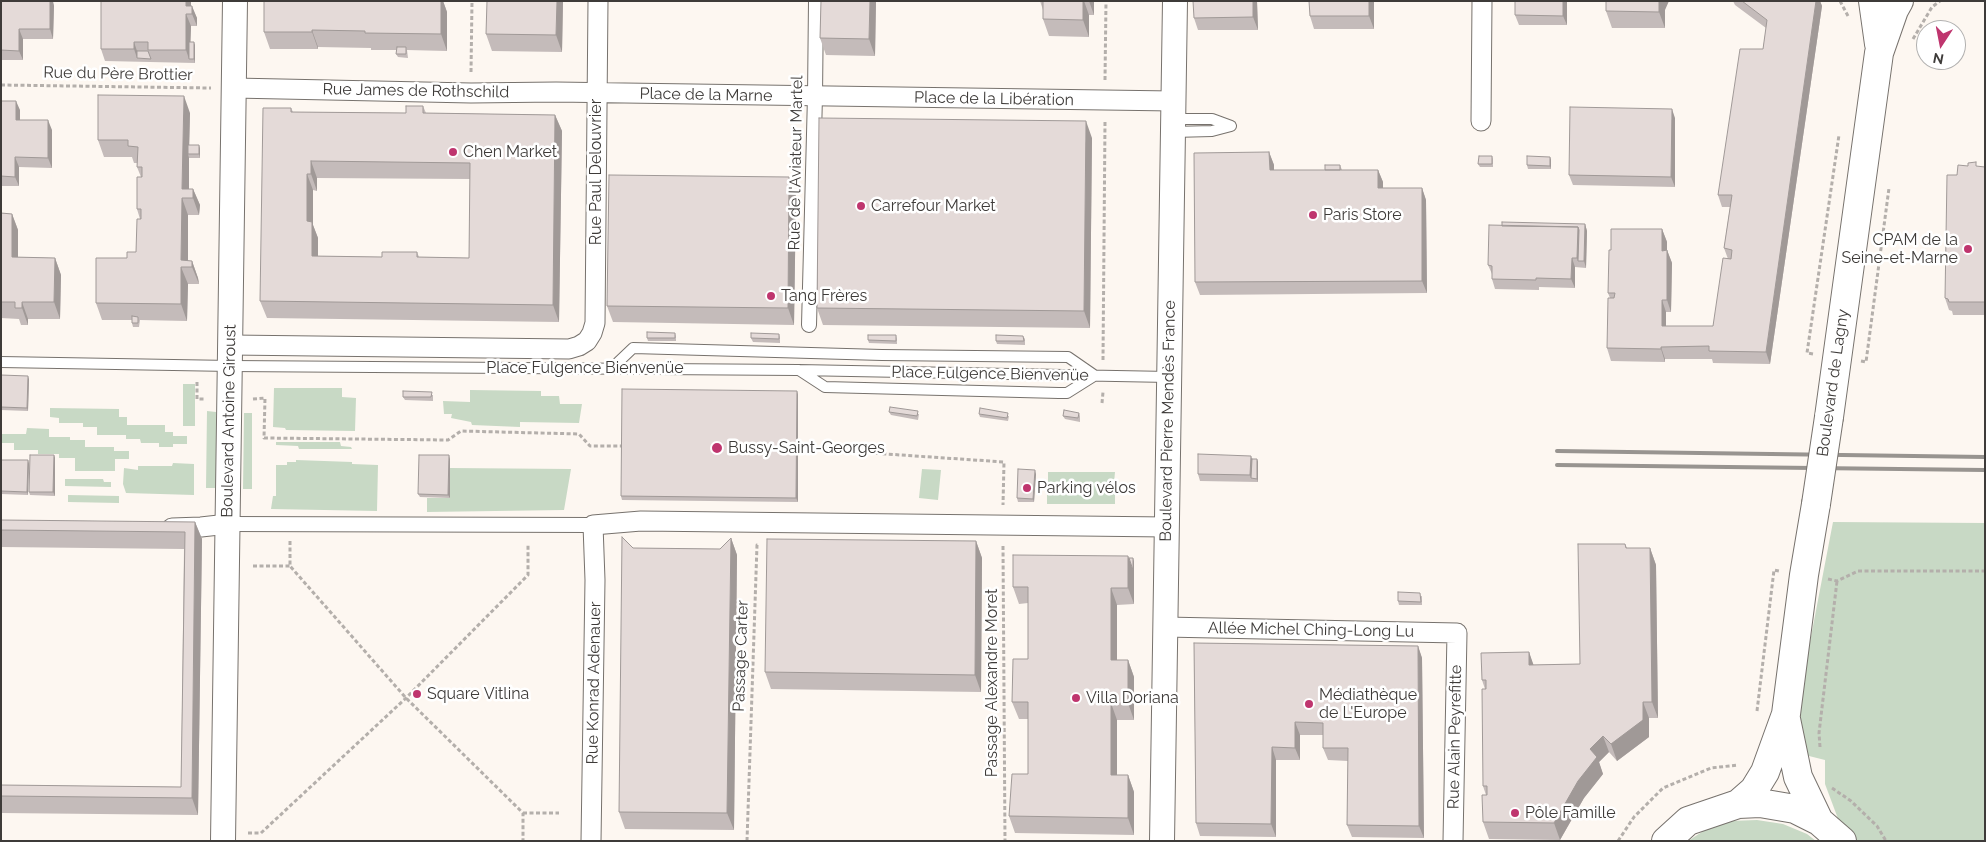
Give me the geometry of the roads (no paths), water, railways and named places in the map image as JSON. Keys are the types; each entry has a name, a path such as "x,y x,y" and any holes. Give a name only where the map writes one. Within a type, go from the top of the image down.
{"main road":[{"name":"Boulevard de Lagny","path":"1873,1 1880,53"},
{"name":"Boulevard de Lagny","path":"1738,804 1754,790 1765,772 1786,714 1804,575 1829,417 1880,53 1894,10 1899,1"},
{"name":"Boulevard de Lagny","path":"1786,714 1798,777 1819,822"},
{"path":"1666,841 1688,821 1738,804 1760,802 1795,809 1819,822 1842,841"}],"street":[{"name":"Boulevard Antoine Giroust","path":"223,841 235,1"},
{"name":"Rue Paul Delouvrier","path":"587,341 595,323 598,1"},
{"name":"Rue de l'Aviateur Martel","path":"809,325 816,1"},
{"name":"Boulevard Pierre Mendès France","path":"1162,841 1175,1"},
{"path":"1481,121 1482,1"},
{"name":"Rue James de Rothschild","path":"234,88 471,93 597,93"},
{"name":"Place de la Marne","path":"597,93 815,96"},
{"name":"Place de la Libération","path":"815,96 1105,100 1173,117"},
{"name":"Place Fulgence Bienvenüe","path":"231,355 569,349 580,346 587,341"},
{"path":"158,528 201,528 228,524 593,525 641,521 1167,527"},
{"name":"Rue Konrad Adenauer","path":"591,841 595,580 593,525"},
{"name":"Allée Michel Ching-Long Lu","path":"1165,627 1457,633"},
{"name":"Rue Alain Peyrefitte","path":"1454,841 1457,633"}],"lane":[{"path":"612,368 633,348 642,348 882,355 1068,357 1099,376"},
{"name":"Place Fulgence Bienvenüe","path":"1,362 196,365 231,355 612,368 1169,377"},
{"path":"798,370 825,387 1058,393 1067,393 1075,390 1087,379 1099,376"}],"railway":[{"path":"1557,451 1985,457"},
{"path":"1557,465 1985,470"}],"place":[{"name":"Chen Market","path":"453,152"},
{"name":"Carrefour Market","path":"861,206"},
{"name":"Paris Store","path":"1313,215"},
{"name":"CPAM de la Seine-et-Marne","path":"1968,249"},
{"name":"Tang Frères","path":"771,296"},
{"name":"Bussy-Saint-Georges","path":"717,448"},
{"name":"Parking vélos","path":"1027,488"},
{"name":"Square Vitlina","path":"417,694"},
{"name":"Villa Doriana","path":"1076,698"},
{"name":"Médiathèque de L'Europe","path":"1309,704"},
{"name":"Pôle Famille","path":"1515,813"}]}
